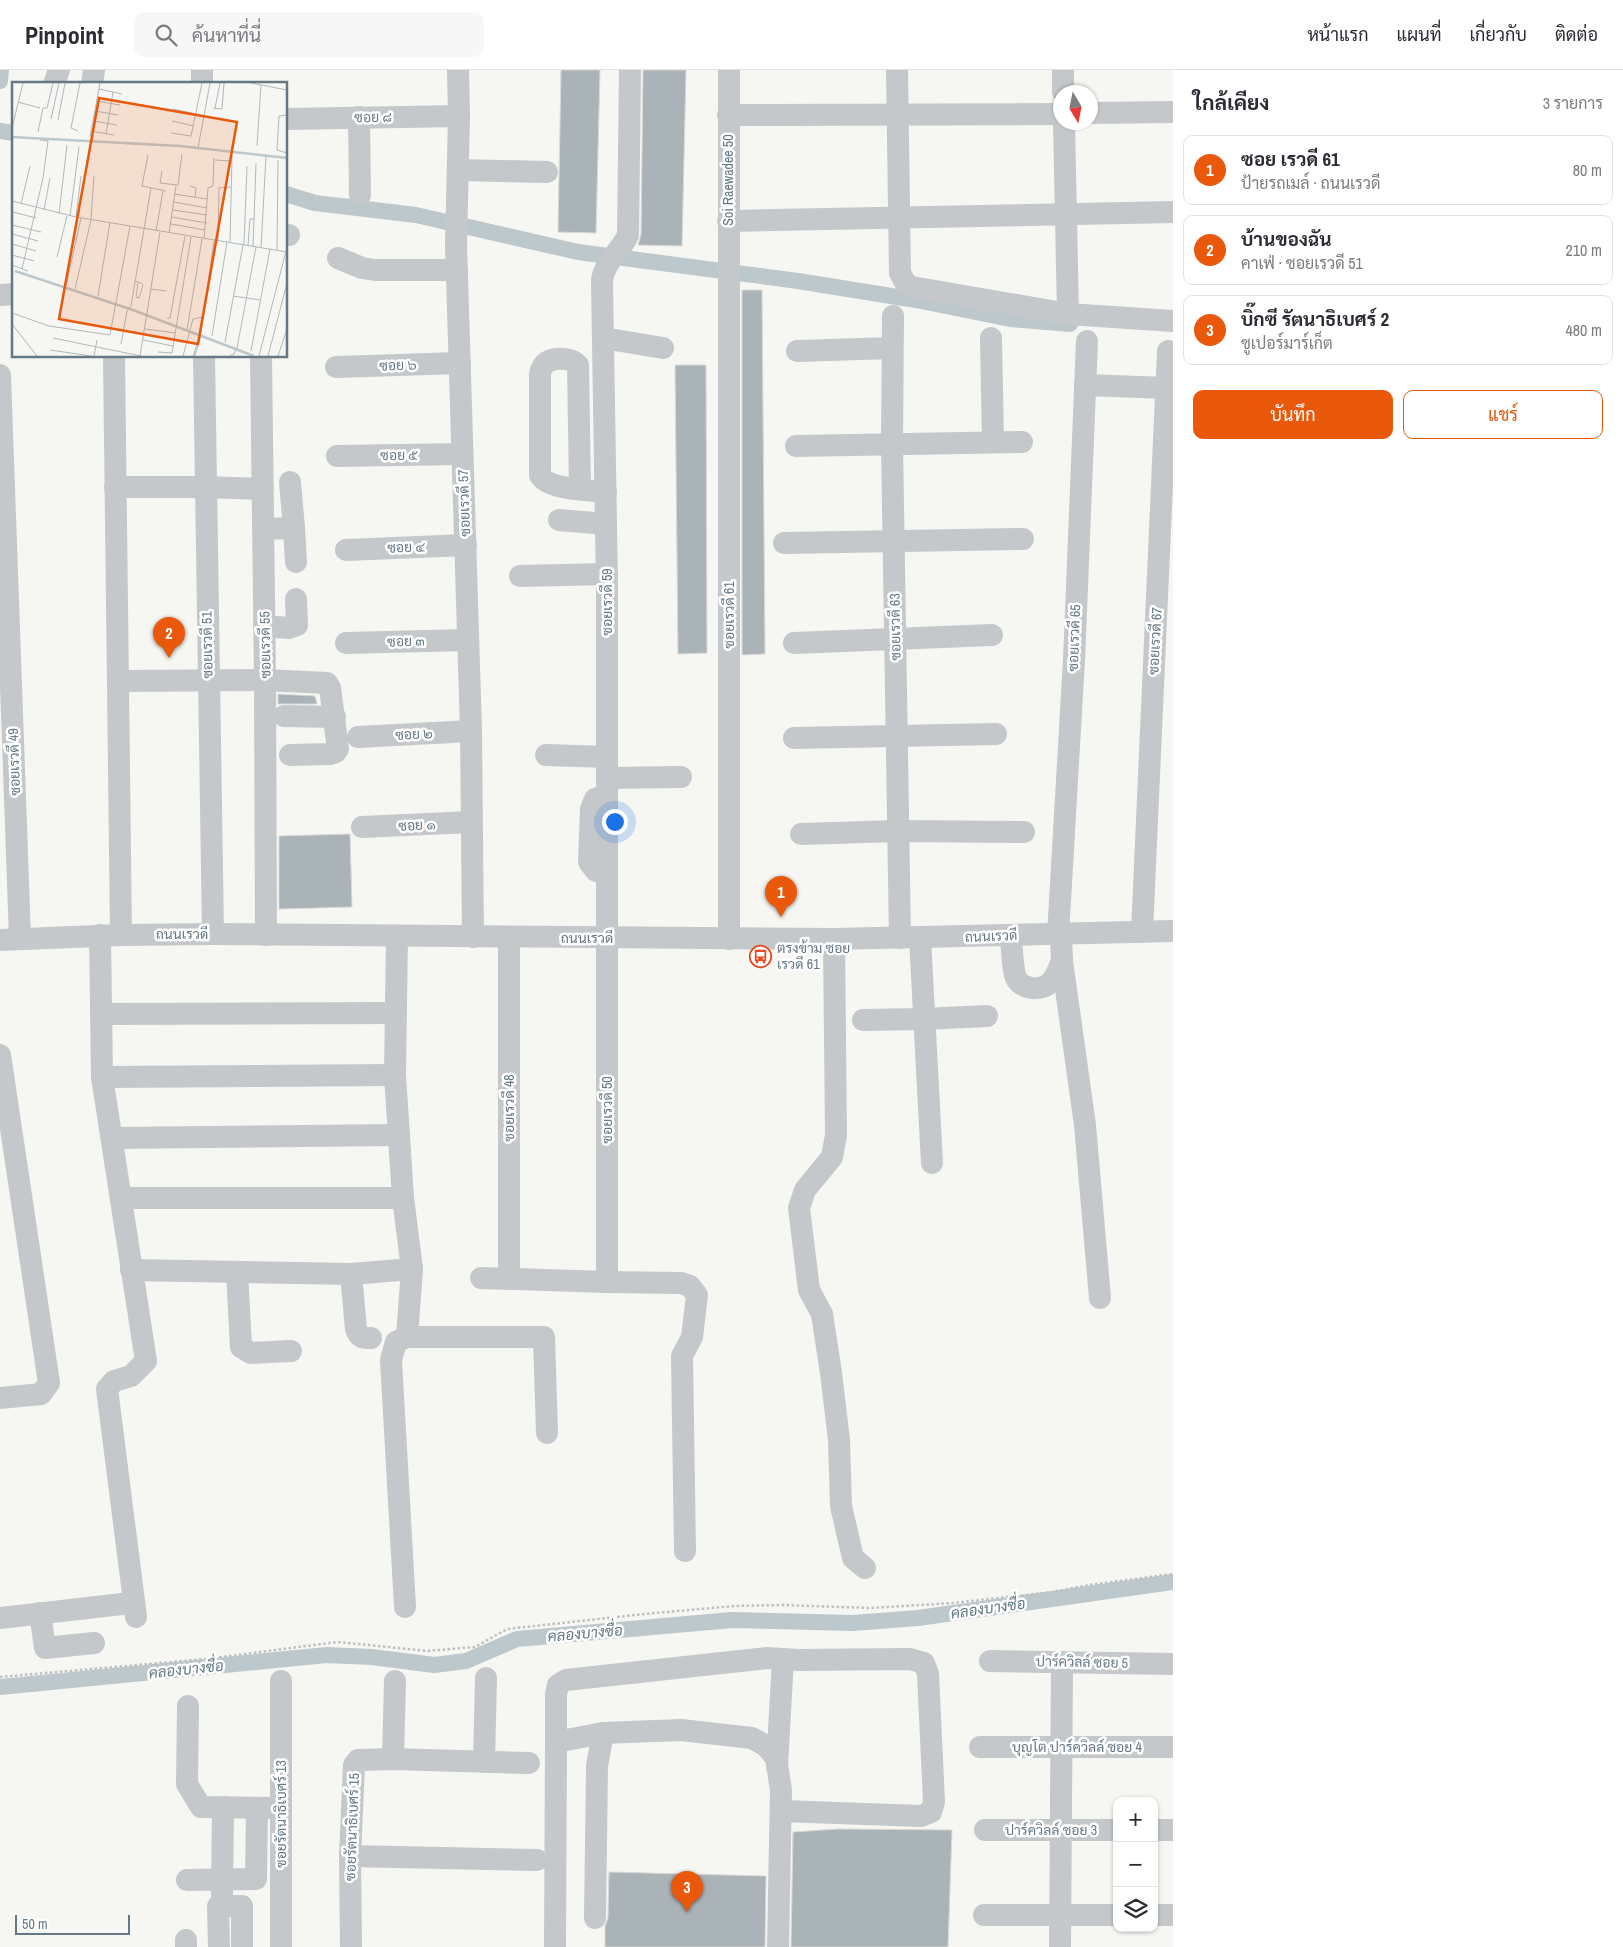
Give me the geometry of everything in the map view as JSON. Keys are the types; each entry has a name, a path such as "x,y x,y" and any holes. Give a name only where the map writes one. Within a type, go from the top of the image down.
{"street":[{"path":"55,82 59,70"},
{"name":"ซอยเรวดี 57","path":"458,70 459,116 456,244 471,731 473,936"},
{"name":"ซอยเรวดี 59","path":"607,938 607,574 602,280 610,261 626,240 628,234 630,70"},
{"name":"Soi Raewadee 50","path":"728,290 729,70"},
{"path":"897,70 900,273 906,284 912,287 1068,314 1173,321"},
{"path":"1063,70 1063,85"},
{"path":"1098,113 1173,112"},
{"path":"728,115 1053,114"},
{"name":"ซอย ๘","path":"288,119 459,116"},
{"path":"359,117 360,195"},
{"path":"1064,130 1068,314"},
{"path":"458,170 547,172"},
{"path":"728,221 1173,212"},
{"path":"338,258 362,268 375,270 457,270"},
{"name":"ซอยเรวดี 61","path":"728,290 729,939"},
{"name":"ซอยเรวดี 63","path":"893,316 892,444 898,831 910,938 924,1020 932,1163"},
{"path":"603,338 663,348"},
{"path":"991,338 993,442"},
{"name":"ซอยเรวดี 65","path":"1087,341 1060,935 1085,1125 1100,1298"},
{"path":"797,351 892,348"},
{"name":"ซอยเรวดี 67","path":"1142,932 1168,351"},
{"path":"0,1618 40,1613 129,1610 107,1389 114,1381 131,1376 146,1361 102,1077 103,1014 111,935 119,681 114,358"},
{"name":"ซอยเรวดี 51","path":"204,358 213,934"},
{"name":"ซอยเรวดี 55","path":"261,358 266,935"},
{"path":"580,489 578,365 576,362 568,359 549,360 542,366 540,374 540,475 546,483 580,489 606,492"},
{"name":"ซอย ๖","path":"336,367 460,363"},
{"name":"ซอยเรวดี 49","path":"0,375 10,939"},
{"path":"1085,385 1167,388"},
{"path":"796,446 1022,442"},
{"name":"ซอย ๕","path":"336,456 462,454"},
{"path":"290,482 296,562"},
{"path":"115,487 262,489"},
{"path":"559,520 606,524"},
{"path":"263,529 294,528"},
{"path":"784,543 1023,539"},
{"name":"ซอย ๔","path":"346,550 466,545"},
{"path":"520,576 607,574"},
{"path":"264,626 289,628 297,625 296,599"},
{"path":"794,643 992,635"},
{"name":"ซอย ๓","path":"346,643 467,640"},
{"path":"119,681 265,680 327,682 330,688 335,717 338,743 336,752 330,754 290,755"},
{"path":"284,716 335,717"},
{"name":"ซอย ๒","path":"358,737 471,731"},
{"path":"794,738 996,734"},
{"path":"546,755 607,777 681,777"},
{"name":"ซอย ๑","path":"362,827 471,822"},
{"path":"801,834 898,831 1024,832"},
{"name":"ถนนเรวดี","path":"10,939 111,935 213,934 473,936 509,938 834,939 1173,931"},
{"path":"397,936 395,1075 403,1198 412,1268 407,1336"},
{"path":"1011,936 1015,976 1027,987 1046,986 1052,981 1062,961"},
{"name":"ซอยเรวดี 48","path":"509,938 509,1278"},
{"name":"ซอยเรวดี 50","path":"607,938 607,1282"},
{"path":"834,939 836,1135 832,1157 804,1190 799,1208 809,1290 822,1314 831,1373 839,1440 841,1506 852,1558 865,1568"},
{"path":"103,1014 396,1013"},
{"path":"863,1020 924,1020 987,1016"},
{"path":"0,1055 49,1384 41,1394 0,1398"},
{"path":"102,1077 395,1075"},
{"path":"112,1138 399,1135"},
{"path":"121,1198 403,1198"},
{"path":"131,1270 351,1274 412,1268"},
{"path":"237,1272 241,1348 251,1353 291,1351"},
{"path":"351,1274 356,1329 358,1335 362,1338 371,1338"},
{"path":"482,1278 681,1282 690,1286 697,1295 692,1337 682,1356 685,1551"},
{"path":"405,1607 391,1360 396,1342 407,1336 544,1336 547,1433"},
{"path":"40,1613 45,1648 94,1643"},
{"path":"555,1947 556,1694 558,1686 566,1680 767,1658 910,1659 924,1663 928,1674 934,1802 931,1812 921,1816 780,1811"},
{"path":"777,1766 783,1659"},
{"name":"ปาร์ควิลล์ ซอย 5","path":"990,1661 1173,1664"},
{"path":"1060,1947 1062,1662"},
{"path":"484,1762 486,1678"},
{"name":"ซอยรัตนาธิเบศร์ 13","path":"281,1947 282,1681"},
{"path":"393,1759 395,1681"},
{"path":"188,1706 187,1784 201,1807 281,1808"},
{"path":"556,1742 603,1733 681,1730 752,1738 766,1746 776,1758 781,1790 778,1947"},
{"path":"595,1918 597,1766 603,1733"},
{"name":"บุญโต ปาร์ควิลล์ ซอย 4","path":"980,1747 1173,1747"},
{"name":"ซอยรัตนาธิเบศร์ 15","path":"350,1947 350,1856 354,1764 358,1760 363,1759 393,1759 528,1764"},
{"path":"222,1906 223,1807"},
{"path":"187,1880 256,1879 257,1808"},
{"name":"ปาร์ควิลล์ ซอย 3","path":"985,1830 1113,1830"},
{"path":"1158,1830 1173,1830"},
{"path":"350,1856 537,1860"},
{"path":"219,1947 218,1906 242,1906 242,1947"},
{"path":"984,1915 1113,1915"},
{"path":"1158,1915 1173,1915"}],"path":[{"path":"0,1677 206,1659 337,1642 427,1651 475,1647 507,1629 644,1614 734,1606 783,1605 870,1608 953,1602 1052,1592 1106,1582 1173,1574"}],"building":[{"path":"561,70 600,70 596,233 558,232"},
{"path":"643,70 686,70 682,246 638,245 641,235"},
{"path":"742,290 762,290 765,654 742,655"},
{"path":"675,365 706,365 707,653 678,654"},
{"path":"278,694 315,696 317,704 278,704"},
{"path":"350,834 352,907 279,909 279,836"},
{"path":"838,1829 952,1830 948,1947 791,1947 793,1832"},
{"path":"609,1872 766,1876 765,1947 605,1947"}],"waterway":[{"path":"0,81 1,70"},
{"path":"0,131 12,133"},
{"path":"288,195 315,203 416,215 578,252 798,281 916,300 1010,319 1070,324"},
{"name":"คลองบางซื่อ","path":"0,1687 327,1655 372,1657 434,1665 466,1661 517,1639 732,1620 853,1623 918,1618 1173,1582"}],"place":[{"name":"บ้านของฉัน","path":"169,658"},
{"name":"ซอย เรวดี 61","path":"781,917"},
{"name":"ตรงข้าม ซอย เรวดี 61","path":"761,956"},
{"name":"บิ๊กซี รัตนาธิเบศร์ 2","path":"687,1912"}]}
